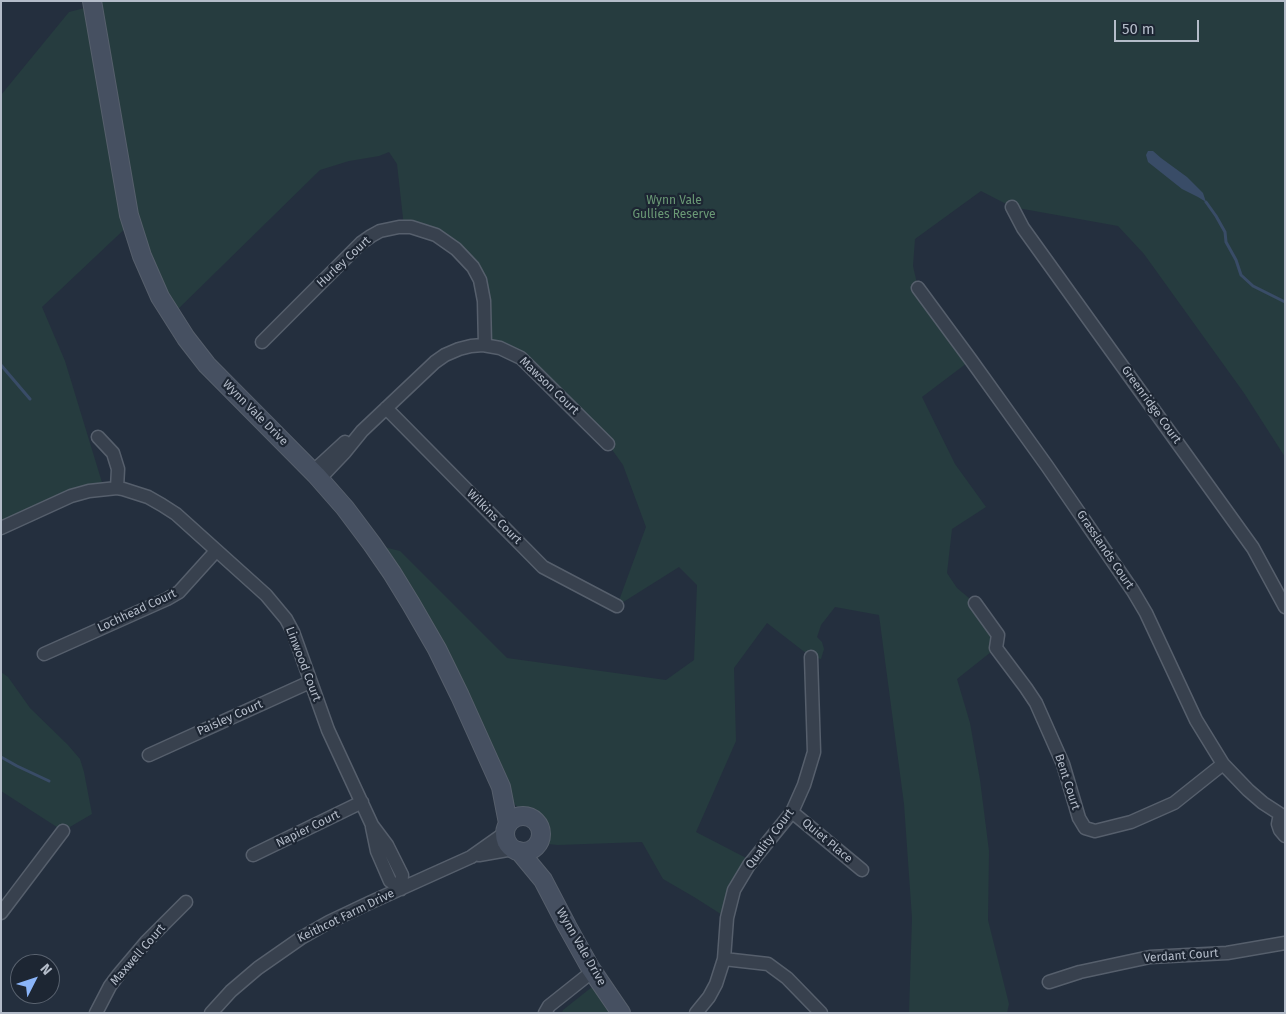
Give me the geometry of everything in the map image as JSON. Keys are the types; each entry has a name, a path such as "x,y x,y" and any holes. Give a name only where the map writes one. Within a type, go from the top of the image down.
{"main road":[{"name":"Wynn Vale Drive","path":"91,3 126,202 137,242 154,285 176,324 207,365 316,475 345,508 372,544 412,604 437,649 500,787 513,804 527,816"},
{"name":"Wynn Vale Drive","path":"500,787 506,828"},
{"path":"527,816 532,818 538,825 541,834 538,843 530,850 516,850 507,842 506,828 516,817 527,816"},
{"name":"Wynn Vale Drive","path":"538,843 543,880"},
{"name":"Wynn Vale Drive","path":"516,850 543,880 567,926 621,1013"}],"street":[{"name":"Greenridge Court","path":"1012,207 1029,236 1253,548 1285,607"},
{"name":"Hurley Court","path":"262,342 361,244 380,231 399,227 411,228 436,235 456,249 474,267 480,280 484,301 486,345"},
{"name":"Grasslands Court","path":"918,288 1047,466 1133,591 1146,613 1196,720 1223,764 1263,803 1282,814"},
{"name":"Mawson Court","path":"316,475 326,472 346,452 362,431 431,365 459,348 471,346 486,345 500,348 521,358 608,444"},
{"name":"Wilkins Court","path":"386,408 543,566 617,606"},
{"path":"98,437 112,453 118,469 117,488"},
{"name":"Linwood Court","path":"1,528 71,496 89,491 117,488 148,497 176,514 266,595 286,619 298,644 328,730 372,825 388,845 402,875 401,889"},
{"name":"Lochhead Court","path":"44,654 179,592 216,550"},
{"name":"Bent Court","path":"975,603 998,635 996,648 1036,703 1063,764 1079,818 1085,828 1094,831 1103,830 1131,822 1174,803 1223,764"},
{"name":"Quality Court","path":"696,1013 709,997 716,984 724,959 727,918 734,890 748,865 792,812 804,785 814,752 811,657"},
{"name":"Paisley Court","path":"149,755 310,682"},
{"name":"Napier Court","path":"253,855 362,802"},
{"name":"Quiet Place","path":"792,812 862,870"},
{"path":"1282,814 1278,824 1285,836"},
{"name":"Keithcot Farm Drive","path":"211,1013 231,991 286,947 329,922 471,857 506,828"},
{"path":"1,913 63,831"},
{"name":"Keithcot Farm Drive","path":"471,857 516,850"},
{"name":"Maxwell Court","path":"96,1013 110,986 119,974 146,942 186,902"},
{"name":"Verdant Court","path":"1049,982 1080,972 1150,957 1227,953 1285,944"},
{"path":"724,959 768,964 787,978 821,1013"},
{"path":"545,1013 549,1006 594,972"}],"green space":[{"name":"Wynn Vale Gullies Reserve","path":"92,1 1285,1 1285,457 1244,393 1144,254 1118,226 1012,207 981,191 915,239 913,266 918,288 971,360 922,397 955,464 986,507 952,529 947,573 957,588 975,603 998,635 996,648 957,679 970,723 980,780 989,851 988,920 1009,1004 1007,1013 909,1013 912,918 904,804 879,615 835,607 821,625 817,637 822,642 824,649 821,659 811,657 767,623 734,668 736,741 696,832 752,861 727,918 663,879 642,842 558,845 538,843 541,834 538,825 512,802 372,544 400,551 507,658 666,680 694,660 697,585 679,567 617,606 646,527 623,465 608,444 533,368 485,345 484,301 456,249 404,227 397,164 389,152 320,170 171,316 131,223 42,307 65,361 104,489 1,528 1,95 69,12 92,6"},
{"path":"1,672 8,677 30,708 80,759 92,814 63,831 1,791"},
{"path":"592,987 609,1013 562,1013 563,1010"}],"water":[{"path":"1148,151 1153,151 1187,177 1203,193 1206,202 1182,189 1148,162 1146,155"}],"waterway":[{"path":"1206,202 1225,232 1226,242 1236,260 1241,275 1253,286 1285,302"},
{"path":"1,365 30,399"},
{"path":"1,757 49,781"}]}
